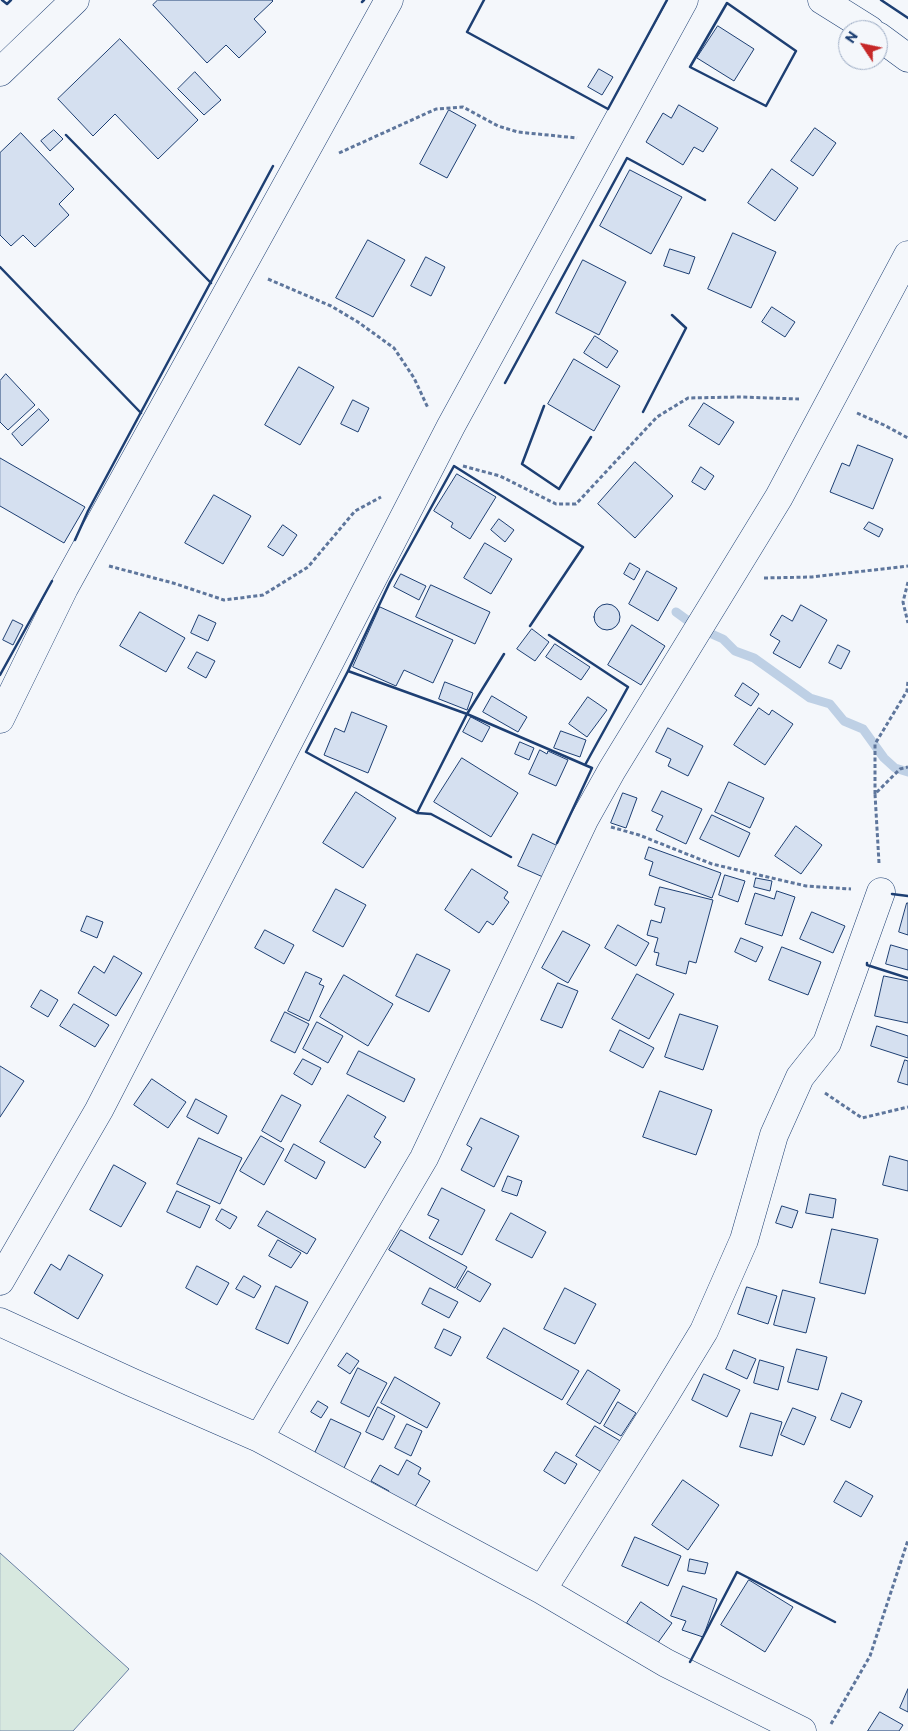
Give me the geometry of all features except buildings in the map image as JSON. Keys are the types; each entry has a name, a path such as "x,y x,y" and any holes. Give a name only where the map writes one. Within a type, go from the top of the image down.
{"street":[{"path":"0,72 75,0"},
{"path":"0,720 64,588 389,0"},
{"path":"0,1281 99,1110 451,426 684,0"},
{"path":"822,0 854,20"},
{"path":"888,43 908,58"},
{"path":"259,1438 424,1158 584,820 792,474 829,400 908,254"},
{"path":"542,1590 659,1406 704,1331 744,1240 774,1135 800,1077 827,1043 881,892"},
{"path":"0,1322 259,1438 542,1590 666,1662 802,1731"}],"path":[{"path":"338,154 436,109 445,108 463,108 498,126 518,132 607,141"},
{"path":"241,268 331,306 358,322 394,348 414,378 431,416 451,426"},
{"path":"435,458 500,476 556,504 576,504 657,417 688,398 740,397 829,400 908,438"},
{"path":"81,558 174,583 224,600 264,595 308,567 355,511 388,493"},
{"path":"733,573 766,578 812,577 908,566"},
{"path":"908,582 903,602 908,623"},
{"path":"584,820 639,836 712,864 806,886 881,892 875,794 875,744 906,691 908,681"},
{"path":"875,794 900,769 908,767"},
{"path":"800,1077 862,1118 908,1107"},
{"path":"827,1731 870,1656 908,1540"}],"shaded area":[{"path":"0,1553 129,1669 73,1731 0,1731"}],"waterway":[{"path":"676,612 698,628 723,639 735,651 754,658 810,698 830,704 844,721 863,729 884,758 895,768 908,772"}],"wall":[{"path":"2,0 7,4 11,0"},
{"path":"484,0 467,32 608,109 667,0"},
{"path":"881,0 908,18"},
{"path":"727,3 796,51 766,106 690,67 727,3"},
{"path":"66,135 211,283"},
{"path":"505,383 627,158 705,200"},
{"path":"75,540 88,511 273,166"},
{"path":"0,267 141,413"},
{"path":"643,412 686,328 672,315"},
{"path":"544,406 522,464 559,489 591,437"},
{"path":"504,654 467,714 417,813 306,752 348,671 390,582 454,466 583,547 530,626"},
{"path":"0,675 52,581"},
{"path":"549,635 628,687 585,765"},
{"path":"348,671 467,714 592,768 557,843"},
{"path":"417,813 431,814 511,857"},
{"path":"892,894 908,896"},
{"path":"867,963 867,965 908,978"},
{"path":"690,1662 737,1572 835,1622"}]}
